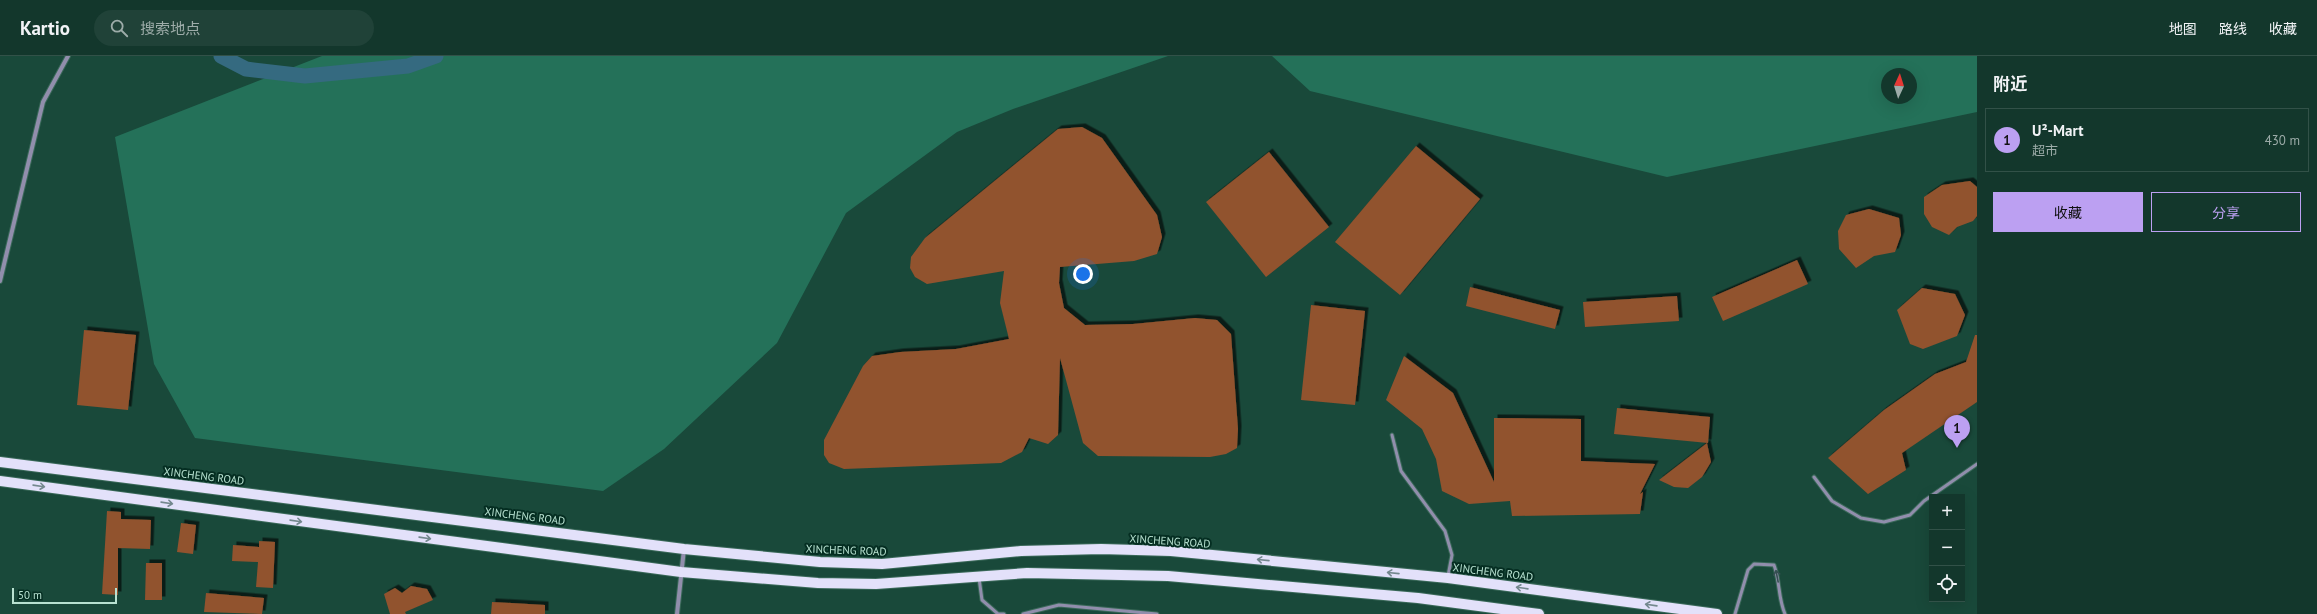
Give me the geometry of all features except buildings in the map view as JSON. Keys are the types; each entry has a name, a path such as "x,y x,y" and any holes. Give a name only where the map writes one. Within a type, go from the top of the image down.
{"main road":[{"name":"XINCHENG ROAD","path":"0,462 684,549 820,562 882,564 1021,551 1101,549 1148,550 1448,578 1717,614"},
{"path":"0,481 681,572 818,583 876,584 979,578 1027,573 1168,576 1418,598 1536,614"}],"street":[{"path":"0,281 43,102 68,56"},
{"path":"677,614 684,549"}],"lane":[{"path":"1392,435 1401,471 1445,531 1452,555 1448,578"},
{"path":"1814,477 1832,501 1861,518 1884,522 1910,515 1924,501 1977,464"},
{"path":"1735,614 1748,570 1754,564 1765,563 1774,565 1777,574 1780,603 1785,614"},
{"path":"979,578 982,600 998,614 1004,614"},
{"path":"1023,614 1059,605 1157,614"}],"green space":[{"path":"322,56 1168,56 1013,109 957,132 846,213 777,343 664,449 603,491 195,438 154,364 115,137"},
{"path":"1272,56 1977,56 1977,112 1667,177 1310,91"}],"waterway":[{"path":"221,56 246,69 305,76 408,66 436,56"}],"place":[{"name":"U²-Mart","path":"1957,448"}]}
